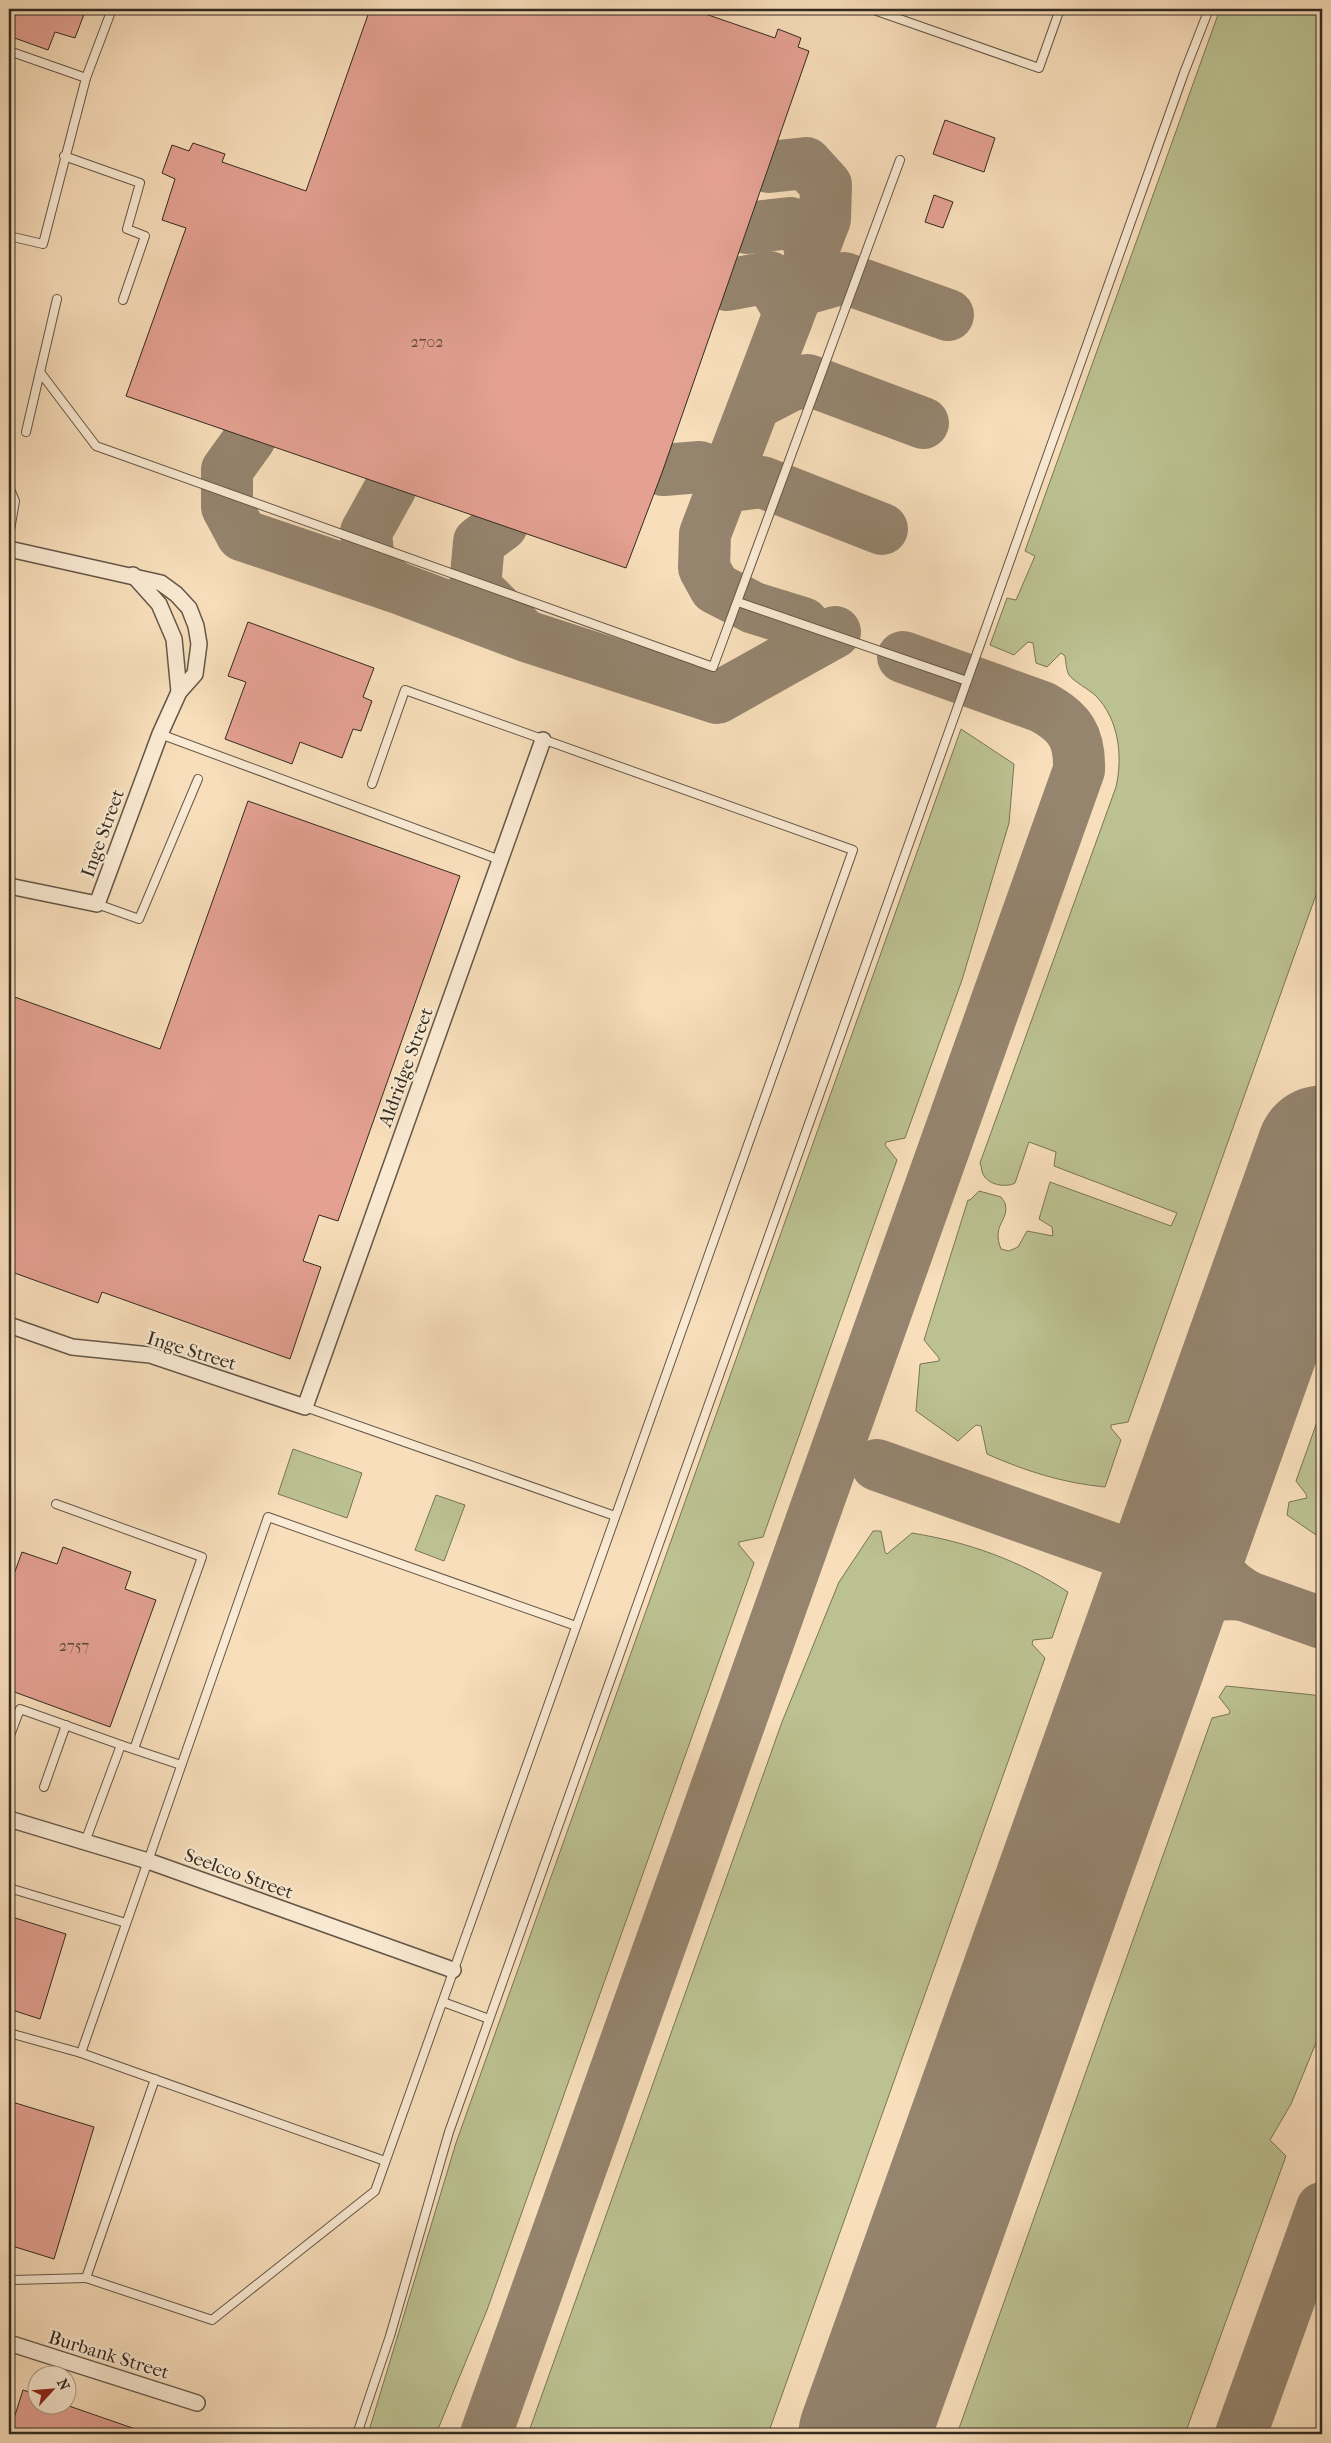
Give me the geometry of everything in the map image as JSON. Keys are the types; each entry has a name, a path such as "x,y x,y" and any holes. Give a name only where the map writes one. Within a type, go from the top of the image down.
{"street":[{"path":"9,549 133,575"},
{"name":"Inge Street","path":"133,575 159,604 174,640 179,692"},
{"name":"Inge Street","path":"9,886 97,904 160,734 179,692 195,674 199,644 196,626 189,608 176,594 161,583 133,575"},
{"name":"Aldridge Street","path":"305,1407 543,740"},
{"name":"Inge Street","path":"9,1325 72,1347 150,1355 305,1407"},
{"name":"Seelcco Street","path":"9,1820 148,1861 453,1970"},
{"name":"Burbank Street","path":"9,2343 197,2403"}],"lane":[{"path":"9,236 43,244 64,156 86,78 112,9"},
{"path":"871,9 1039,68 1060,9"},
{"path":"357,2434 390,2336 449,2132 1184,73 1209,9"},
{"path":"9,51 86,78"},
{"path":"64,156 140,183 127,229 145,236 123,300"},
{"path":"40,372 96,446 713,668 900,160"},
{"path":"26,432 57,299"},
{"path":"9,487 15,501 9,536"},
{"path":"738,602 967,680"},
{"path":"9,2278 14,2280 86,2278 212,2320 375,2190 853,850 405,690 372,784"},
{"path":"160,734 500,860"},
{"path":"97,904 139,919 198,779"},
{"path":"305,1407 615,1516"},
{"path":"56,1504 202,1557 134,1749"},
{"path":"81,2053 268,1517 576,1626"},
{"path":"9,1738 20,1709 181,1765"},
{"path":"44,1787 66,1726"},
{"path":"85,1842 121,1745"},
{"path":"9,1888 126,1923"},
{"path":"443,2002 489,2019"},
{"path":"9,2033 81,2053 385,2161"},
{"path":"86,2278 155,2079"}],"green space":[{"path":"1220,9 1322,9 1322,878 1128,1422 1111,1425 1111,1428 1121,1440 1105,1487 1059,1479 1001,1460 987,1454 981,1426 976,1425 958,1441 916,1411 920,1364 939,1361 939,1358 924,1340 968,1200 979,1191 1001,1197 1005,1203 1005,1214 998,1234 1001,1249 1009,1251 1018,1247 1027,1231 1053,1236 1052,1227 1039,1219 1050,1182 1171,1226 1177,1213 1054,1166 1056,1152 1029,1142 1015,1183 1007,1185 993,1183 985,1178 982,1173 980,1163 1116,787 1119,763 1117,739 1110,716 1096,696 1069,675 1065,656 1061,653 1047,667 1036,663 1033,643 1028,642 1014,655 990,645 1007,598 1016,600 1035,556 1025,551"},
{"path":"961,729 1014,764 1009,823 962,980 905,1138 886,1142 885,1145 897,1160 763,1537 739,1542 739,1545 754,1563 487,2310 436,2434 368,2434 456,2143"},
{"path":"1322,1408 1322,1539 1287,1515 1289,1502 1307,1498 1296,1481"},
{"path":"293,1449 362,1473 347,1518 278,1494"},
{"path":"436,1495 465,1505 444,1561 415,1550"},
{"path":"873,1531 881,1531 887,1554 912,1533 933,1537 974,1547 1013,1562 1068,1592 1052,1638 1033,1640 1032,1644 1045,1658 768,2434 528,2434 782,1722 839,1582"},
{"path":"1226,1686 1314,1695 1322,1700 1322,2028 1291,2104 1270,2140 1286,2156 1185,2434 957,2434 1212,1718 1229,1714 1230,1711 1219,1697"}],"building":[{"path":"9,9 86,9 75,38 55,32 48,50 9,36"},
{"path":"370,9 691,9 775,38 778,29 801,38 798,47 809,51 663,470 626,568 126,396 186,228 162,220 175,179 162,173 172,145 189,151 193,143 225,154 222,162 306,191"},
{"path":"945,120 995,138 984,172 933,154"},
{"path":"934,195 953,202 943,228 925,222"},
{"path":"248,622 374,668 363,697 372,701 361,731 353,729 342,758 300,742 292,764 225,739 246,682 228,676"},
{"path":"248,801 460,876 338,1221 319,1215 303,1261 321,1267 290,1359 102,1292 98,1303 9,1271 9,995 160,1049"},
{"path":"63,1547 131,1572 125,1589 156,1600 110,1727 9,1690 9,1588 22,1552 57,1564"},
{"path":"9,1916 66,1934 40,2019 9,2009"},
{"path":"9,2101 94,2127 54,2259 9,2245"},
{"path":"23,2390 28,2392 28,2416 78,2416 78,2409 144,2432 144,2434 9,2434"}],"taxiway":[{"path":"769,167 806,163 826,185 825,219 705,534 704,568 715,588 754,608 803,623"},
{"path":"747,228 790,223 802,231 813,250"},
{"path":"727,285 769,277 787,308 787,319"},
{"path":"798,291 844,278 948,315"},
{"path":"755,404 790,386 808,380 923,423"},
{"path":"250,438 227,470 227,507 242,535 393,586 526,636 717,698 835,632"},
{"path":"663,470 700,467 720,477 723,487 762,482 882,529"},
{"path":"391,487 366,532 369,565 393,586"},
{"path":"502,525 479,542 475,587 519,630"},
{"path":"486,2434 1079,770 1078,748 1075,740 1066,725 1052,713 1042,707 903,657"},
{"path":"877,1465 1322,1623"},
{"path":"1197,1503 1197,1530 1207,1556 1224,1578 1245,1595"},
{"path":"1151,1632 1170,1613 1193,1601 1218,1595 1245,1595"},
{"path":"1241,2434 1322,2208"}],"runway":[{"path":"864,2434 1322,1151"}]}
